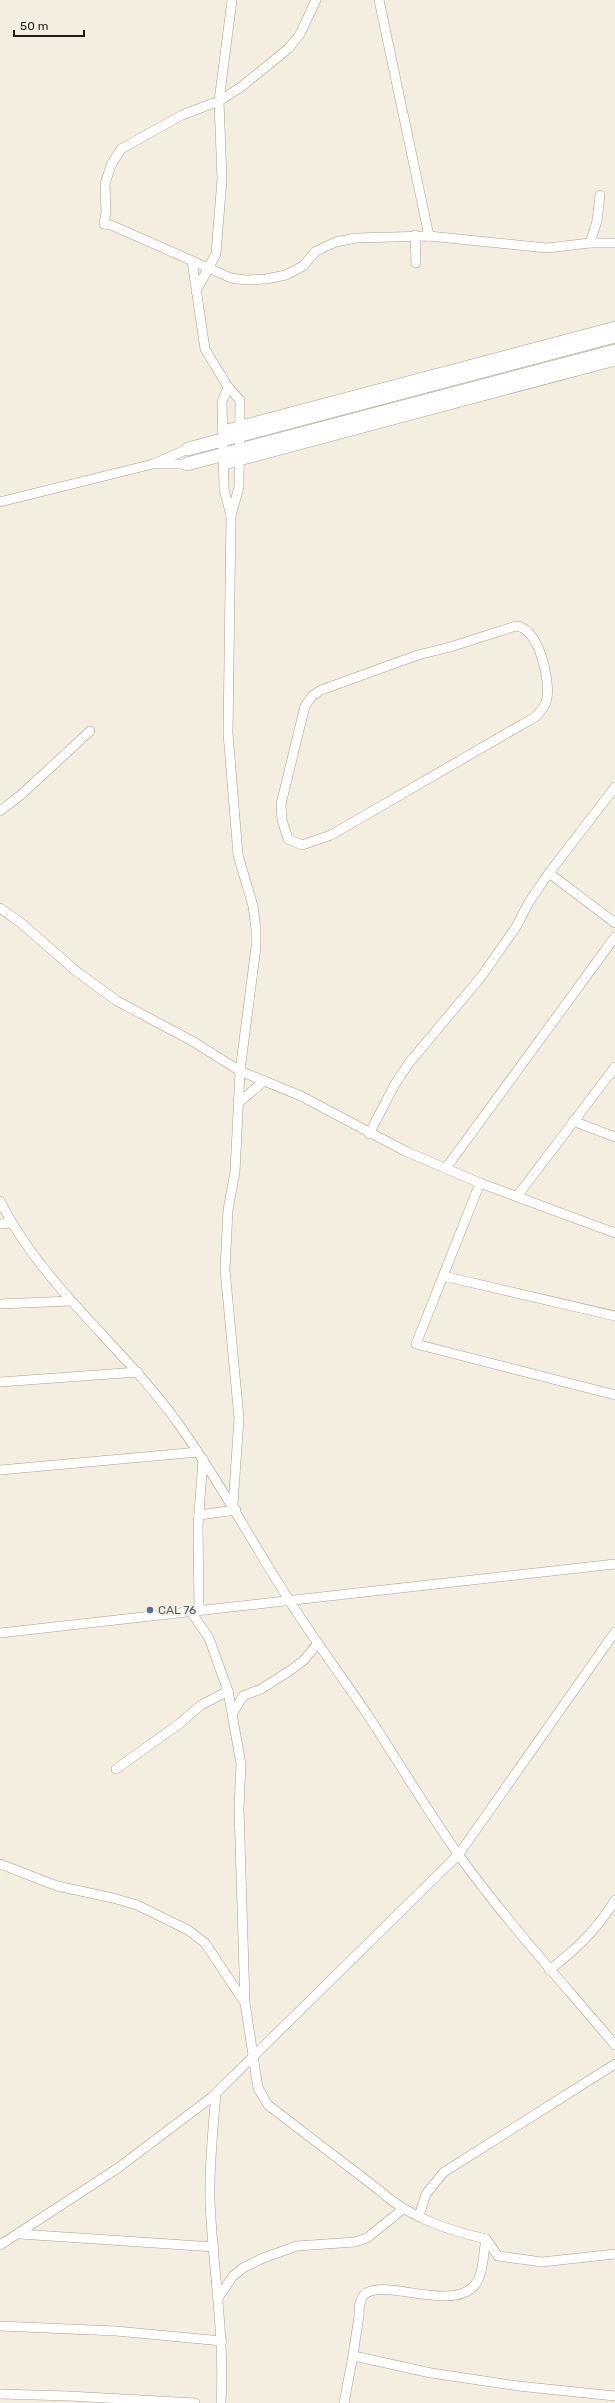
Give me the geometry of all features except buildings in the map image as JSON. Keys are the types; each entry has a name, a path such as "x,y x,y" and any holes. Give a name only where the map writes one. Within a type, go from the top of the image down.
{"main road":[{"path":"188,449 223,434 615,336"},
{"path":"187,464 224,460 615,351"}],"street":[{"path":"196,291 216,254 222,179 219,101 232,0"},
{"path":"316,0 300,34 289,48 241,87 219,101 182,115 121,149 111,165 105,184 106,212 104,224 231,278 246,280 266,279 286,275 303,266 316,251 336,242 356,238 429,236 547,248 590,243 615,243"},
{"path":"379,0 429,236"},
{"path":"590,243 597,221 600,196"},
{"path":"415,236 416,263"},
{"path":"192,261 205,349 228,387 240,400 239,487 231,516 228,733 238,855 256,928 256,947 240,1071 235,1172 228,1210 225,1270 239,1418 234,1508"},
{"path":"240,430 615,326"},
{"path":"239,456 615,361"},
{"path":"228,387 222,402 224,490 231,516"},
{"path":"0,502 153,464 188,449"},
{"path":"153,464 187,464"},
{"path":"516,626 523,627 533,635 540,652 548,688 547,700 535,717 331,835 302,845 288,839 282,820 281,804 305,706 312,696 321,690 418,655 450,647 485,635 516,626"},
{"path":"0,811 22,794 90,731"},
{"path":"369,1134 393,1088 409,1063 481,977 516,927 529,902 615,787"},
{"path":"549,874 615,923"},
{"path":"0,908 76,971 117,1001 194,1042 240,1071 263,1082 301,1096 369,1134 480,1183 615,1233"},
{"path":"446,1168 615,937"},
{"path":"518,1196 615,1067"},
{"path":"238,1103 263,1082"},
{"path":"574,1121 615,1137"},
{"path":"480,1183 416,1344 615,1395"},
{"path":"0,1201 11,1223 70,1301 138,1372 180,1425 234,1508 289,1601 459,1854 549,1970 615,2045"},
{"path":"0,1224 11,1223"},
{"path":"443,1276 615,1316"},
{"path":"0,1304 70,1301"},
{"path":"0,1382 138,1372"},
{"path":"0,1470 200,1455"},
{"path":"200,1455 195,1611 209,1638 228,1692 241,1764 239,1817 245,2003 258,2088 268,2106 403,2209 450,2230 486,2239 498,2256 529,2261 557,2262 615,2254"},
{"path":"199,1515 234,1508"},
{"path":"0,1633 615,1564"},
{"path":"0,2246 118,2168 216,2093 459,1854 615,1632"},
{"path":"233,1713 243,1696 261,1689 290,1670 304,1660 318,1643"},
{"path":"116,1769 179,1724 201,1705 228,1692"},
{"path":"0,1864 57,1886 114,1898 137,1905 188,1930 205,1943 245,2003"},
{"path":"549,1970 578,1948 606,1916 615,1900"},
{"path":"419,2216 426,2194 444,2172 615,2064"},
{"path":"216,2093 211,2159 210,2202 222,2341 221,2403"},
{"path":"218,2298 234,2276 243,2268 262,2258 297,2246 355,2242 367,2238 403,2209"},
{"path":"20,2234 214,2247"},
{"path":"344,2403 354,2356 360,2303 364,2295 375,2290 433,2296 463,2293 474,2286 480,2274 486,2239"},
{"path":"0,2326 116,2330 222,2341"},
{"path":"354,2356 431,2373 597,2399 615,2396"},
{"path":"0,2394 195,2403"}],"place":[{"name":"CAL 76","path":"150,1610"}]}
